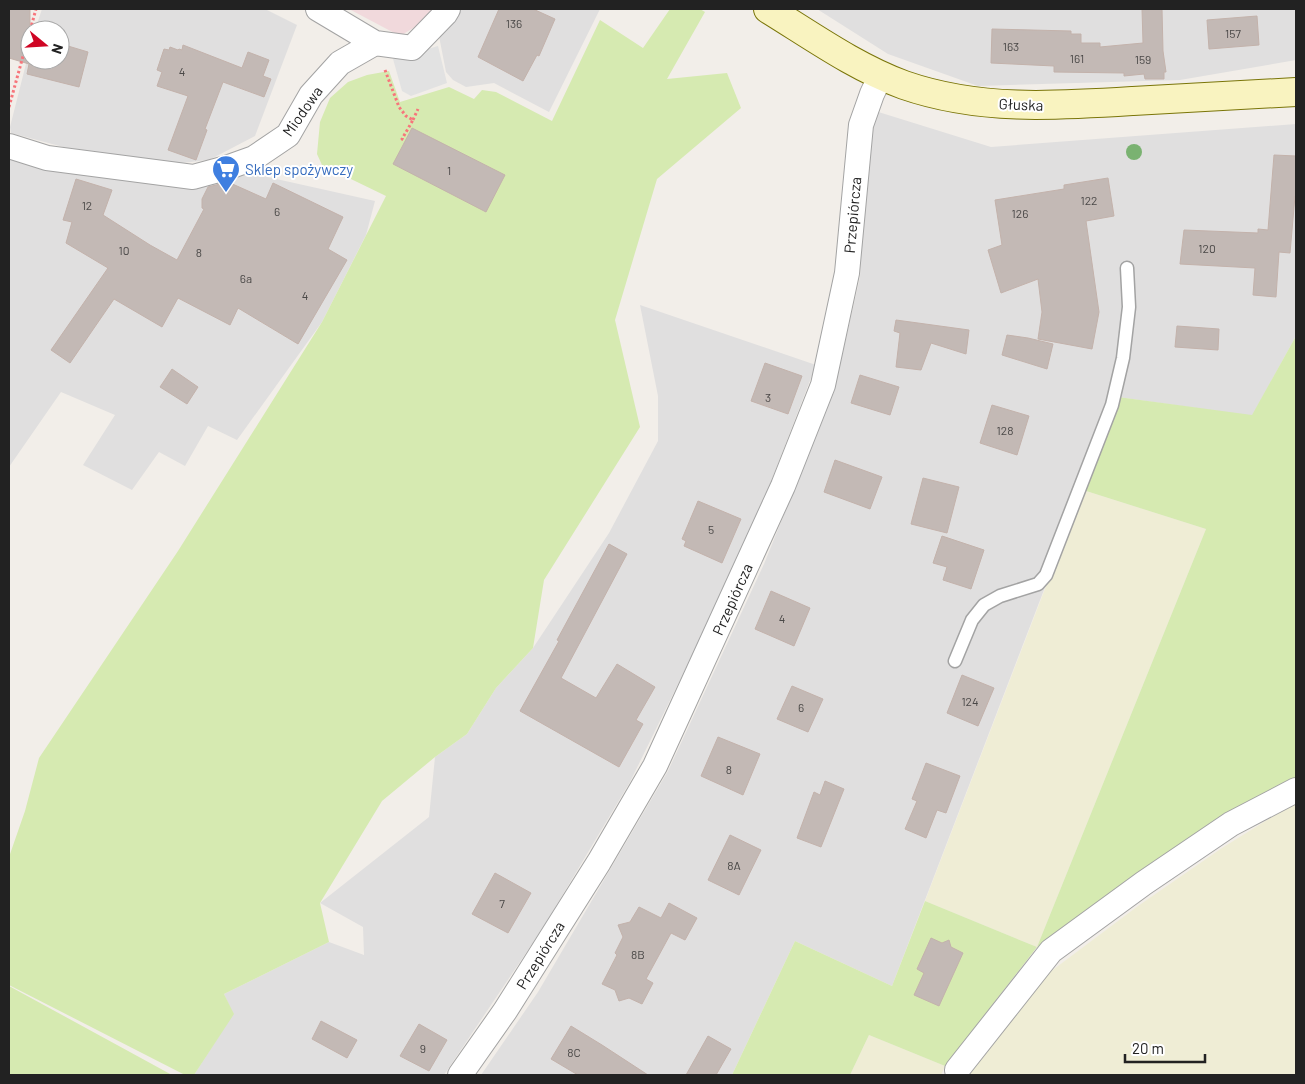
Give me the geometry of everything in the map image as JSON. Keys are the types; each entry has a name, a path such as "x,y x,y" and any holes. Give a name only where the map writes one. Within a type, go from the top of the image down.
{"street":[{"path":"318,9 375,43 412,48 448,9"},
{"name":"Głuska","path":"768,9 880,75 929,93 980,103 1066,105 1296,92"},
{"name":"Miodowa","path":"9,146 47,158 194,177 226,168 254,158 288,136 311,95 340,63 375,43"},
{"name":"Przepiórcza","path":"460,1075 505,1010 589,878 655,766 783,486 823,385 847,273 861,125 880,75"},
{"path":"957,1070 1051,951 1144,883 1232,824 1296,790"}],"lane":[{"path":"955,661 972,620 984,604 1000,596 1038,584 1046,575 1112,405 1124,358 1129,307 1126,268"}],"path":[{"path":"9,107 36,9"},
{"path":"375,43 399,107 406,116 413,120"},
{"path":"405,141 402,140 418,108"}],"shaded area":[{"path":"42,9 265,9 297,25 255,136 209,160 181,163 67,148 11,133 10,127 24,70 70,70 70,20 38,20"},
{"path":"349,9 435,9 428,19 400,36"},
{"path":"452,9 600,9 549,112 494,83 466,87 453,80 446,72 438,31"},
{"path":"817,9 1296,9 1296,60 1180,80 978,86 888,54"},
{"path":"438,46 447,83 411,96 402,91 393,59"},
{"path":"872,110 991,147 1296,124 1296,336 1252,416 1118,397 892,986 795,941 732,1075 481,1075 538,992 668,771 764,564 834,391 860,277 865,129"},
{"path":"9,155 236,170 375,201 366,235 322,322 237,440 208,426 185,466 159,452 132,490 83,465 115,415 61,392 9,467"},
{"path":"640,305 816,365 767,492 705,629 630,782 544,926 444,1075 194,1075 233,1014 224,994 329,942 364,955 363,927 320,903 429,817 435,757 467,734 496,688 533,648 609,533 658,441 658,396"},
{"path":"1083,490 1206,529 1037,947 925,901"},
{"path":"1296,802 1296,1075 966,1075 1050,972 1138,906 1222,848"},
{"path":"869,1035 945,1066 941,1075 850,1075"}],"green space":[{"path":"670,9 700,9 705,12 667,79 727,73 741,108 657,179 615,320 640,427 544,580 533,648 496,688 467,734 435,757 382,801 320,903 329,942 224,994 234,1014 194,1075 185,1075 9,985 9,857 25,811 39,758 178,551 322,322 386,196 322,165 317,154 320,122 330,98 348,82 367,75 389,71 400,102 449,87 474,99 482,90 496,92 552,121 600,20 643,48"},
{"path":"1296,336 1296,784 1037,947 1206,529 1083,490 1118,397 1252,415"},
{"path":"925,901 1037,947 945,1066 869,1035 850,1075 732,1075 795,941 892,986"},
{"path":"9,986 172,1075 9,1075"}],"building":[{"path":"9,9 30,9 30,20 20,20 20,61 9,58"},
{"path":"499,9 533,9 555,19 539,56 537,55 523,81 478,57"},
{"path":"1142,9 1162,9 1163,51 1166,72 1164,72 1164,79 1145,79 1144,74 1124,76 1124,73 1054,72 1054,66 991,63 992,29 1071,31 1071,34 1081,34 1081,43 1100,43 1100,47 1143,43"},
{"path":"1257,16 1259,45 1209,49 1207,20"},
{"path":"183,45 242,68 248,52 269,60 263,76 271,79 264,97 223,82 205,129 207,130 196,160 168,150 188,96 157,86 162,72 157,70 164,49 169,50 170,47 182,50"},
{"path":"70,47 88,52 79,87 27,74 28,70 70,70"},
{"path":"412,128 505,175 486,212 393,164"},
{"path":"1274,155 1296,156 1296,196 1290,253 1279,252 1276,297 1253,295 1255,268 1180,264 1184,230 1258,233 1258,229 1268,230"},
{"path":"1108,178 1114,216 1086,221 1099,312 1092,349 1038,339 1042,312 1038,279 1001,293 988,250 1002,245 995,200 1064,189 1064,185"},
{"path":"76,179 112,190 103,215 177,260 204,209 202,208 202,199 208,187 228,182 266,199 273,183 343,217 328,249 347,260 298,344 238,308 230,325 178,298 162,327 114,299 70,363 51,350 108,268 66,243 72,222 63,220"},
{"path":"896,320 969,330 966,354 931,343 921,370 896,367 900,333 894,331"},
{"path":"1177,326 1219,329 1218,350 1175,347"},
{"path":"1007,335 1053,344 1047,369 1002,355"},
{"path":"765,363 802,376 788,414 751,401"},
{"path":"172,369 198,387 187,404 160,387"},
{"path":"860,375 899,387 890,415 851,403"},
{"path":"992,405 1029,416 1017,455 980,443"},
{"path":"835,460 882,477 870,509 824,492"},
{"path":"923,478 959,487 947,533 911,524"},
{"path":"698,501 741,519 722,563 684,546 686,541 682,539"},
{"path":"942,536 984,550 971,589 943,580 947,567 933,563"},
{"path":"609,544 627,554 561,678 596,698 617,664 655,687 636,720 643,724 619,767 520,711"},
{"path":"771,591 810,608 794,646 755,629"},
{"path":"962,675 994,688 978,726 947,713"},
{"path":"792,686 823,699 808,732 777,719"},
{"path":"718,737 760,754 743,795 701,776"},
{"path":"926,763 960,776 946,813 937,810 926,838 905,829 917,801 912,799"},
{"path":"825,781 844,789 821,847 797,838 814,792 820,795"},
{"path":"730,835 761,850 739,895 708,880"},
{"path":"495,873 531,893 508,933 472,914"},
{"path":"669,903 697,918 685,940 671,933 646,979 653,983 642,1004 629,998 619,1001 615,990 602,984 617,955 615,953 623,937 618,925 630,922 639,907 661,918"},
{"path":"931,938 942,943 949,940 951,947 963,953 939,1006 914,995 924,973 917,969"},
{"path":"321,1021 357,1040 347,1058 312,1039"},
{"path":"419,1024 447,1040 429,1071 400,1056"},
{"path":"571,1026 648,1075 578,1075 551,1059"},
{"path":"708,1036 731,1049 716,1075 686,1075"}],"place":[{"name":"Sklep spożywczy","path":"226,193"}]}
